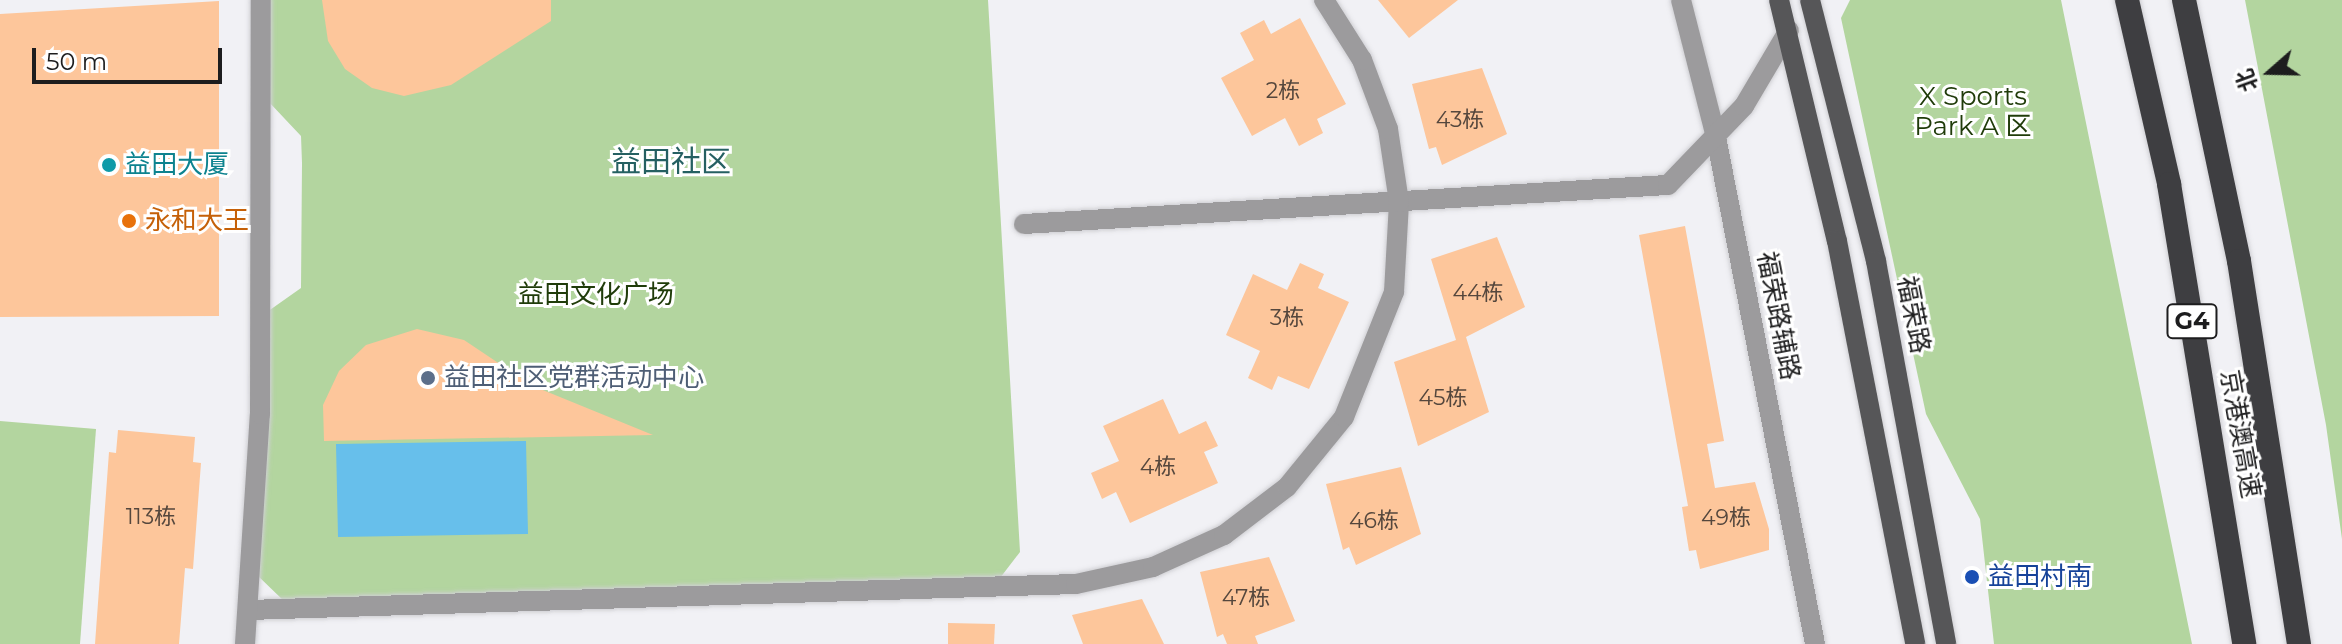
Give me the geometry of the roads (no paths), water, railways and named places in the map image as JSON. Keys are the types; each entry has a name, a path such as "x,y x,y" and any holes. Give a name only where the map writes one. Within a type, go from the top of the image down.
{"highway":[{"name":"京港澳高速","path":"2127,0 2169,184 2244,644"},
{"name":"京港澳高速","path":"2184,0 2239,261 2299,644"}],"main road":[{"path":"1779,0 1789,30 1915,644"},
{"name":"福荣路","path":"1810,0 1876,261 1946,644"}],"street":[{"path":"245,644 260,414 261,0"},
{"path":"248,610 1063,585 1153,567 1257,512 1344,417 1394,292 1399,202 1377,94 1324,0"},
{"name":"福荣路辅路","path":"1681,0 1716,137 1815,644"},
{"path":"1024,224 1668,185 1744,106 1789,30"}],"water":[{"path":"526,441 528,534 338,537 336,444"}],"place":[{"name":"益田大厦","path":"109,165"},
{"name":"永和大王","path":"129,221"},
{"name":"益田社区党群活动中心","path":"428,378"},
{"name":"益田村南","path":"1972,577"}],"district":[{"name":"益田社区","path":"671,162"}],"park label":[{"name":"X Sports Park A 区","path":"1973,112"},
{"name":"益田文化广场","path":"596,295"}]}
